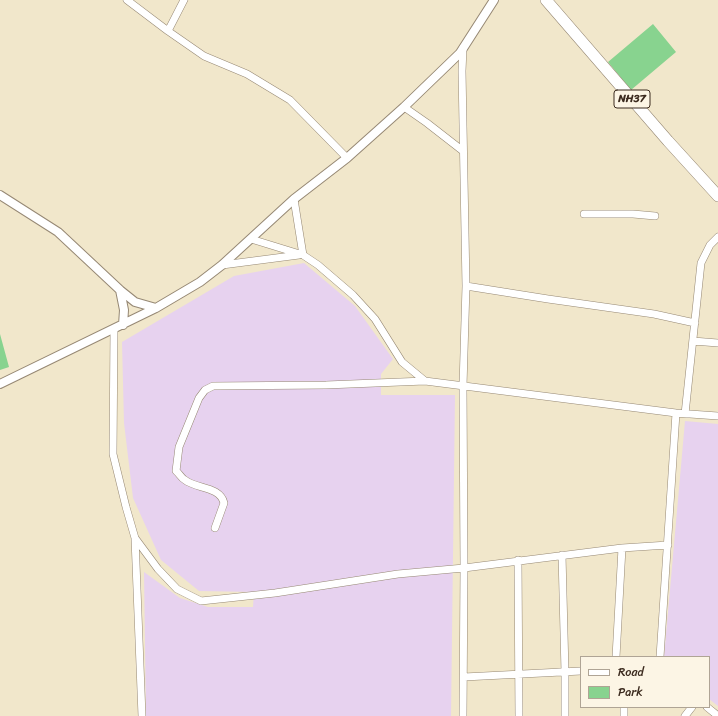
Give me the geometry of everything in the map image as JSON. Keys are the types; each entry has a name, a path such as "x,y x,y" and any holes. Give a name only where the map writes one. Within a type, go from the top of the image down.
{"highway":[{"name":"NH37","path":"546,0 668,141 718,196"}],"street":[{"path":"127,0 204,56 247,74 290,100 347,158"},
{"path":"168,31 184,0"},
{"path":"0,384 156,308 200,282 222,265 294,199 347,158 404,107 463,48 494,0"},
{"path":"462,716 464,678 464,568 462,386 466,286 463,151 463,48"},
{"path":"404,107 463,151"},
{"path":"0,195 58,232 120,290 135,302 156,308"},
{"path":"294,199 303,255"},
{"path":"584,214 633,214 655,216"},
{"path":"685,414 701,263 710,245 718,237"},
{"path":"251,239 303,255 318,265 353,295 376,319 402,362 425,381"},
{"path":"222,265 303,255"},
{"path":"466,286 548,300 654,314 695,323"},
{"path":"120,290 124,310 123,324"},
{"path":"114,329 113,454 135,538 142,716"},
{"path":"693,341 718,343"},
{"path":"215,528 224,503 219,494 185,480 176,470 179,447 199,398 205,390 213,386 326,386 425,381 676,413 718,416"},
{"path":"660,656 676,413"},
{"path":"135,538 158,569 177,589 201,601 275,593 398,574 464,568 622,548 668,545"},
{"path":"616,656 622,548"},
{"path":"562,555 565,672 564,716"},
{"path":"518,560 519,716"},
{"path":"464,678 580,671"},
{"path":"685,716 691,708"},
{"path":"708,708 718,716"}],"shaded area":[{"path":"304,263 355,306 393,359 381,374 381,395 455,395 451,716 146,716 144,572 180,598 208,607 253,607 254,592 199,591 161,560 133,498 124,423 122,342 234,276"},
{"path":"685,421 718,424 718,706 710,700 710,656 664,656"}],"green space":[{"path":"653,24 676,52 631,90 608,62"},
{"path":"0,334 9,367 0,370"}]}
